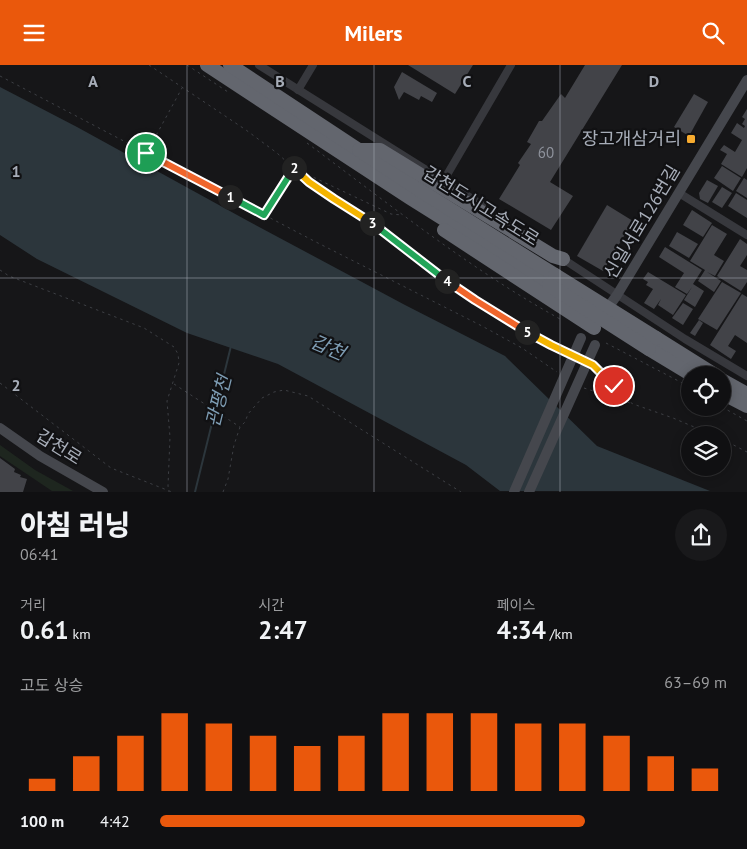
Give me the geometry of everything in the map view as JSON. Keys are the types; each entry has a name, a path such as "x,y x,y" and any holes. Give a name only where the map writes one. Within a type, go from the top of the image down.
{"highway":[{"name":"갑천도시고속도로","path":"207,65 418,203 552,280"},
{"name":"갑천도시고속도로","path":"230,65 552,280 653,344 697,366"},
{"path":"359,150 380,150 553,256 563,259"},
{"path":"361,165 395,197 594,328"},
{"name":"갑천도시고속도로","path":"653,344 681,366"},
{"path":"731,384 747,394"},
{"path":"731,398 747,406"}],"main road":[{"name":"신일서로126번길","path":"514,491 581,338 594,328 617,295 745,87"},
{"path":"529,491 595,345 594,328"},
{"name":"갑천로","path":"0,427 40,456 103,491"}],"street":[{"path":"259,65 444,179 617,295 744,375 747,365"},
{"path":"298,89 313,65"},
{"path":"444,179 511,65"},
{"path":"679,193 747,235"}],"path":[{"path":"149,65 278,153 309,182 367,220 475,300 506,320 566,352"},
{"path":"187,65 232,94"},
{"path":"0,76 264,215 482,326 522,349 561,375"},
{"path":"146,153 183,87"},
{"path":"301,139 440,242 532,303 562,320"},
{"path":"294,168 391,215 403,215"},
{"path":"264,215 294,168"},
{"path":"0,270 9,276 144,328 174,347 178,354 179,363 167,401 170,437 169,491"},
{"path":"606,343 681,382"},
{"path":"593,365 624,398 633,404"},
{"path":"0,383 111,468 172,491"},
{"path":"174,383 183,391 240,427"},
{"path":"584,388 692,426"},
{"path":"224,491 240,427 262,398 274,392 284,390 308,396 460,491"},
{"path":"731,412 747,421"},
{"path":"731,444 747,452"}],"shaded area":[{"path":"0,445 35,470 73,491 52,491 0,456"}],"water":[{"name":"갑천","path":"0,87 405,305 505,356 597,446 710,491 500,491 466,465 278,364 187,333 37,259 0,235"}],"building":[{"path":"408,65 473,65 455,94"},
{"path":"585,65 622,65 550,182 573,196 551,230 499,199 520,165 518,163 531,144 527,142 539,121 542,121 561,94 565,98"},
{"path":"402,72 437,93 432,102 421,96 419,100 404,92 399,100 394,87"},
{"path":"694,94 708,102 689,136 674,127"},
{"path":"747,109 747,168 742,177 721,164 727,154 720,150 724,145 735,152 742,140 731,133 737,123 744,128 745,126 742,124 745,119 742,117"},
{"path":"722,166 741,178 733,191 714,178"},
{"path":"744,178 747,180 747,198 736,191"},
{"path":"707,180 718,186 708,203 700,199 699,193"},
{"path":"722,187 732,193 722,208 712,202"},
{"path":"736,193 747,200 747,218 728,206"},
{"path":"607,205 633,221 603,271 577,256"},
{"path":"692,210 712,223 703,237 683,225"},
{"path":"712,225 727,234 714,255 724,261 715,276 707,272 721,281 714,292 698,281 705,270 690,261"},
{"path":"677,232 698,244 689,258 669,246"},
{"path":"740,239 747,244 747,255 740,266 747,270 747,282 741,291 717,276"},
{"path":"665,247 702,270 693,284 704,291 695,307 684,300 692,287 687,294 675,287 684,273 659,257"},
{"path":"648,272 686,295 673,315 658,305 661,299 654,309 644,303 653,289 646,285 648,282 643,279"},
{"path":"722,282 741,293 717,330 698,319"},
{"path":"742,294 747,297 747,343 735,335 728,346 736,351 731,359 710,345"},
{"path":"683,303 693,309 683,325 672,318"},
{"path":"699,320 703,323 695,336 690,333"},
{"path":"0,458 15,469 14,472 21,475 20,477 27,479 23,492 0,492"}],"waterway":[{"name":"관평천","path":"195,492 231,346"}],"place":[{"name":"장고개삼거리","path":"691,139"}],"route":[{"path":"146,153 264,215 294,168 309,182 367,220 475,300 551,345 593,365 614,386"}]}
